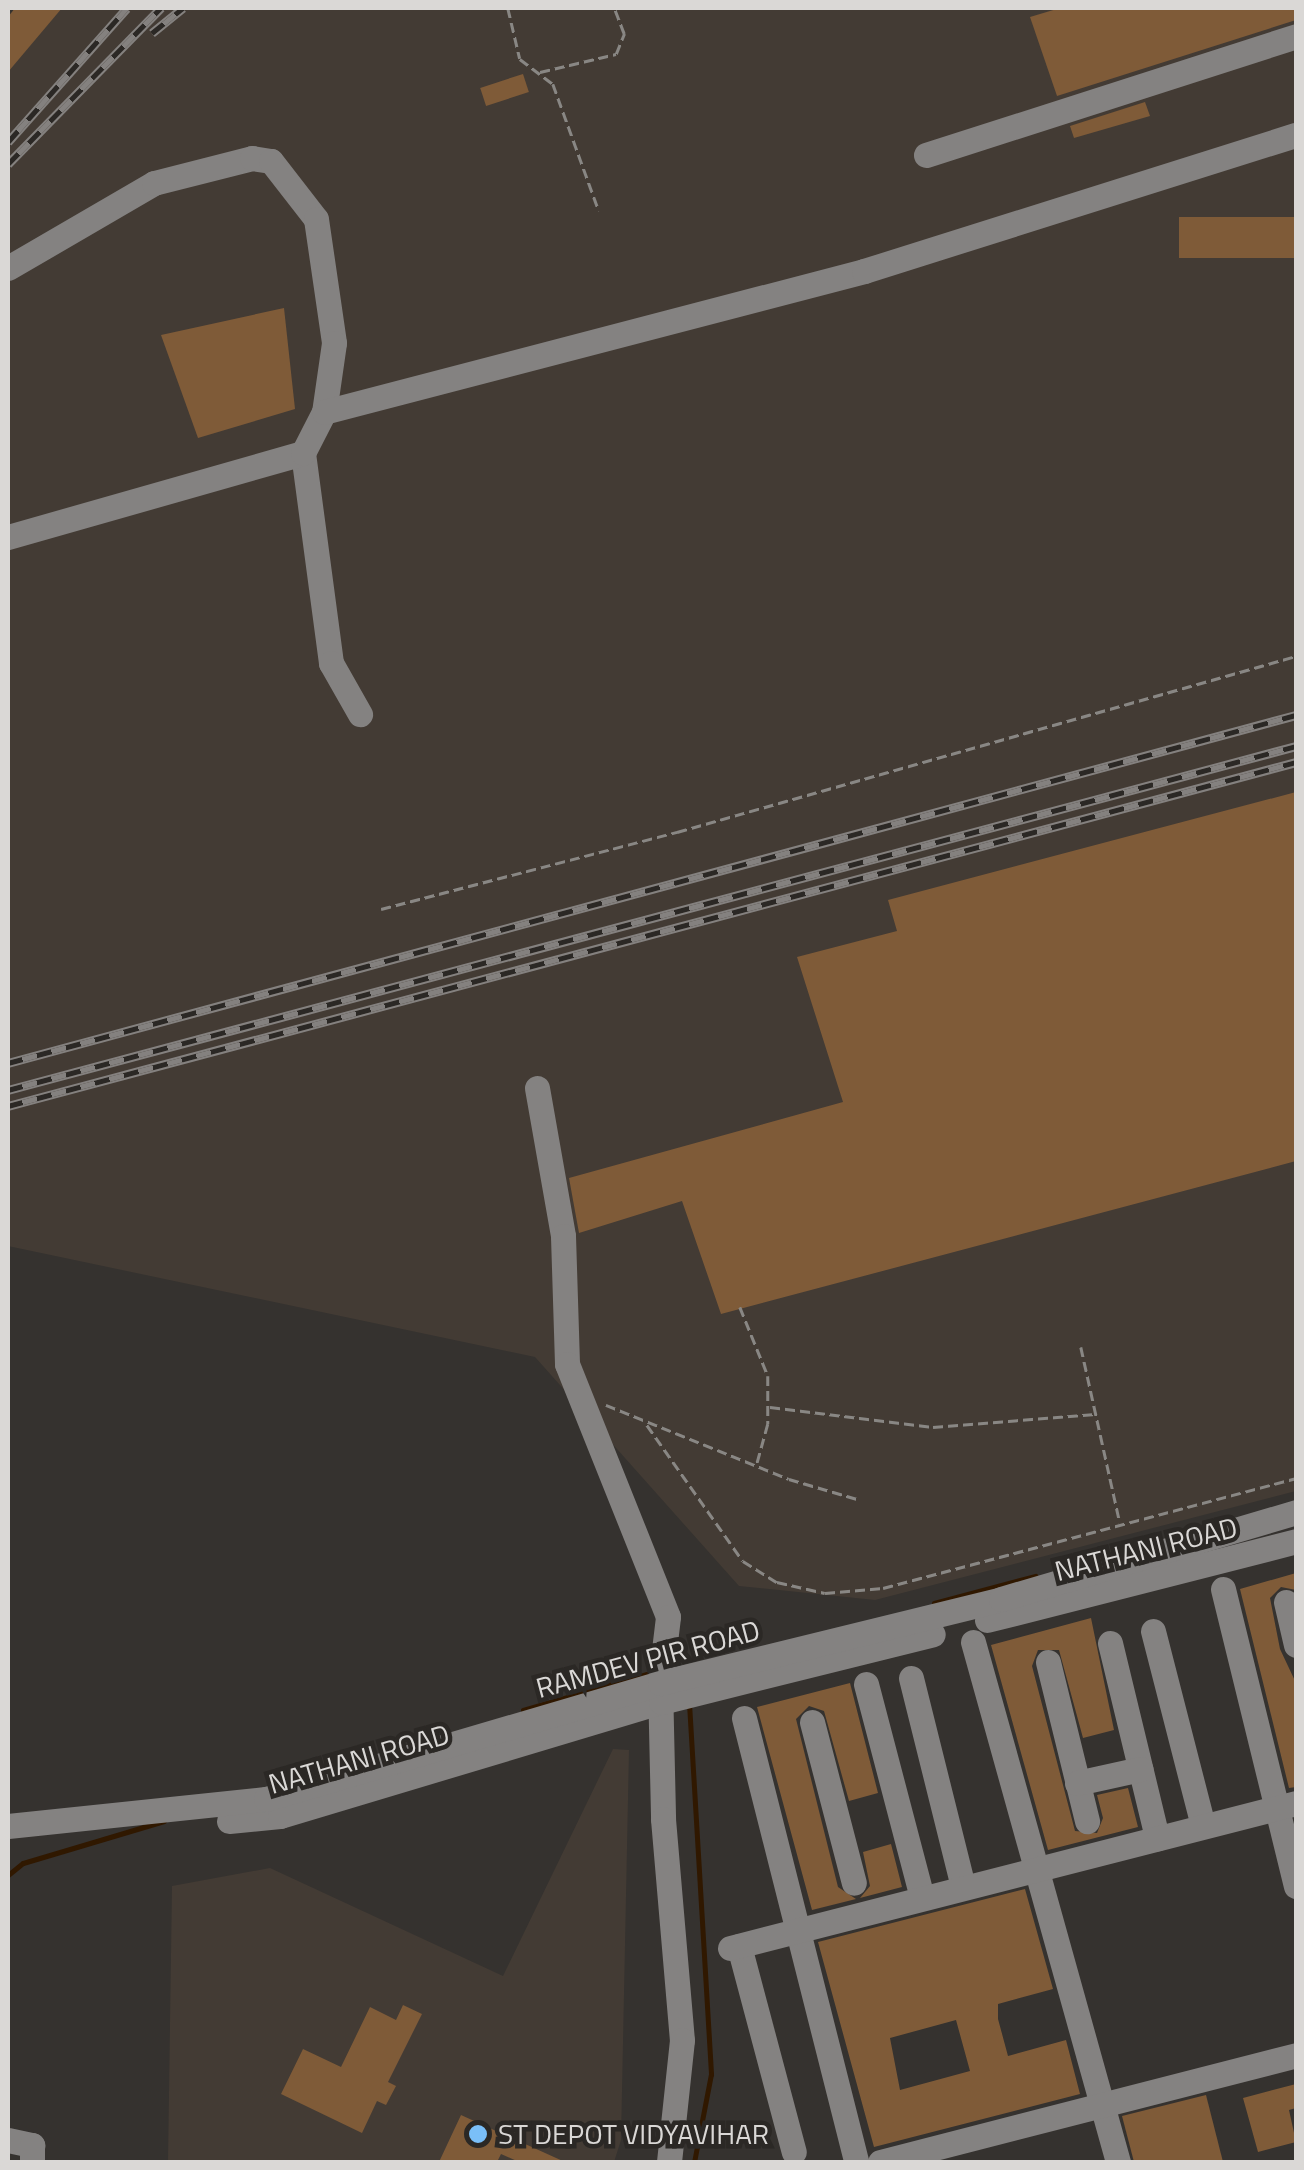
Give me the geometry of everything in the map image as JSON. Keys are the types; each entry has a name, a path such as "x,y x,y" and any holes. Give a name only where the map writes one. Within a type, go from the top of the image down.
{"street":[{"path":"926,155 1296,36"},
{"path":"324,412 864,270 1296,135"},
{"path":"8,268 154,183 252,158 271,161 316,220 324,255 334,344 324,412 303,453 331,664 360,714"},
{"path":"8,537 303,453"},
{"path":"537,1088 563,1236 566,1364 668,1617 679,1688 663,1818 682,2040 670,2162"},
{"path":"1118,2162 968,1625 1208,1534 1296,1512"},
{"path":"1208,1534 1216,1562"},
{"name":"NATHANI ROAD","path":"8,1840 280,1816 679,1688 968,1625 1296,1540"},
{"path":"1223,1589 1286,1806 1296,1886"},
{"path":"1286,1602 1296,1645"},
{"path":"1153,1630 1204,1826"},
{"path":"1110,1643 1157,1838"},
{"path":"1048,1662 1092,1840"},
{"path":"911,1678 963,1887"},
{"path":"866,1684 922,1898"},
{"name":"RAMDEV PIR ROAD","path":"8,1826 266,1799 679,1688"},
{"path":"1126,1708 1170,1698"},
{"path":"744,1718 856,2162"},
{"path":"812,1722 860,1901"},
{"path":"1078,1782 1140,1769"},
{"path":"794,2152 734,1947 796,1933 860,1901 922,1898 1038,1866 1092,1840 1157,1838 1286,1806"},
{"path":"880,2162 1296,2055"},
{"path":"8,2140 32,2145 32,2162"}],"path":[{"path":"508,8 520,58 554,84 564,106 600,211"},
{"path":"539,73 616,54 624,34 614,8"},
{"path":"380,909 677,832 1296,656"},
{"path":"740,1307 768,1376 770,1408 756,1466"},
{"path":"1081,1346 1120,1525"},
{"path":"574,1390 647,1425 857,1500"},
{"path":"770,1408 933,1426 1095,1414"},
{"path":"647,1425 743,1561 777,1582 825,1593 883,1588 1296,1478"}],"shaded area":[{"path":"42,8 1296,8 1296,1491 875,1600 739,1586 535,1357 8,1246 8,51"},
{"name":"ST DEPOT VIDYAVIHAR","path":"613,1749 629,1750 621,2140 614,2162 168,2162 172,1886 270,1868 503,1976"}],"building":[{"path":"15,8 62,8 8,72 8,17"},
{"path":"1060,8 1296,8 1296,20 1057,96 1030,17"},
{"path":"523,74 529,92 486,106 480,88"},
{"path":"1145,102 1150,116 1074,138 1070,126"},
{"path":"1179,217 1296,217 1296,258 1179,258"},
{"path":"284,308 295,409 198,438 161,335"},
{"path":"1296,792 1296,1161 721,1314 682,1201 579,1233 569,1178 843,1102 797,957 897,931 888,900"},
{"path":"1296,1573 1296,1590 1281,1587 1270,1598 1280,1649 1296,1683 1296,1787 1289,1788 1240,1589"},
{"path":"1091,1618 1114,1730 1083,1738 1059,1650 1038,1650 1032,1666 1075,1831 1097,1833 1103,1818 1097,1795 1128,1788 1138,1827 1048,1850 991,1645"},
{"path":"850,1683 878,1793 849,1801 824,1711 809,1706 796,1719 838,1887 856,1899 812,1910 757,1707"},
{"path":"891,1844 902,1887 860,1898 870,1886 863,1852"},
{"path":"1025,1889 1053,1989 998,2004 998,2019 1008,2056 1066,2040 1080,2094 874,2147 818,1942","holes":["956,2020 970,2071 900,2090 890,2038"]},
{"path":"403,2005 422,2014 388,2082 396,2086 386,2105 377,2101 362,2133 281,2094 303,2049 341,2067 370,2007 396,2020"},
{"path":"1296,2084 1296,2108 1289,2110 1296,2142 1258,2152 1243,2098"},
{"path":"1206,2095 1223,2162 1134,2162 1122,2116"},
{"name":"ST DEPOT VIDYAVIHAR","path":"461,2115 565,2162 519,2162 501,2154 497,2162 439,2162"}],"waterway":[{"path":"934,1603 1035,1576"},
{"path":"523,1710 647,1674"},
{"path":"689,1703 711,2074 694,2162"},
{"path":"8,1875 23,1863 164,1821"}],"railway":[{"path":"8,142 127,8"},
{"path":"8,164 161,8"},
{"path":"152,33 183,8"},
{"path":"8,1063 1296,715"},
{"path":"8,1090 1296,746"},
{"path":"8,1106 1296,762"}],"place":[{"name":"ST DEPOT VIDYAVIHAR","path":"478,2134"}]}
